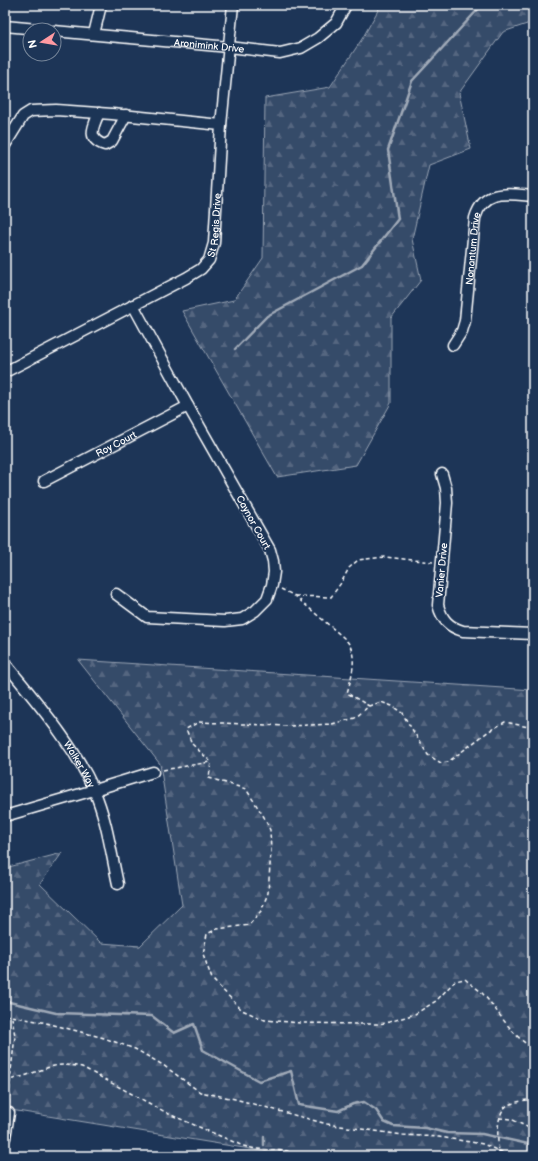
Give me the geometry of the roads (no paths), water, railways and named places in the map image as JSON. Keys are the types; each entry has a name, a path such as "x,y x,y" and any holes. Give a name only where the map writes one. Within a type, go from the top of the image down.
{"street":[{"path":"94,34 101,5"},
{"name":"St Regis Drive","path":"5,372 186,278 201,269 209,260 214,243 221,125 233,5"},
{"name":"Aronimink Drive","path":"62,32 280,53 301,48 318,38 336,22 346,5"},
{"path":"5,26 22,28"},
{"path":"5,145 23,116 31,111 56,110 99,113 221,125"},
{"path":"99,113 92,128 93,137 98,142 105,144 112,141 126,115"},
{"name":"Nonantum Drive","path":"453,345 462,331 465,321 475,218 477,212 486,200 498,195 509,194 533,196"},
{"name":"Caynor Court","path":"116,594 147,616 225,621 242,619 255,611 267,599 272,585 274,572 274,561 270,550 188,406 133,305"},
{"name":"Roy Court","path":"44,481 188,406"},
{"name":"Vanier Drive","path":"442,474 446,488 447,503 438,606 440,613 449,626 463,631 533,634"},
{"name":"Walker Way","path":"5,663 75,754 94,790 106,828 118,884"},
{"path":"5,816 153,772"},
{"path":"5,1138 9,1114"}],"waterway":[{"path":"235,349 267,316 362,265 398,219 388,150 412,81 482,5"},
{"path":"5,1001 56,1013 152,1016 174,1033 194,1024 203,1050 259,1081 291,1071 299,1105 338,1111 353,1104 364,1102 376,1110 384,1122 393,1126 425,1128 447,1133 482,1134 533,1145"},
{"path":"264,1137 264,1145"}]}
